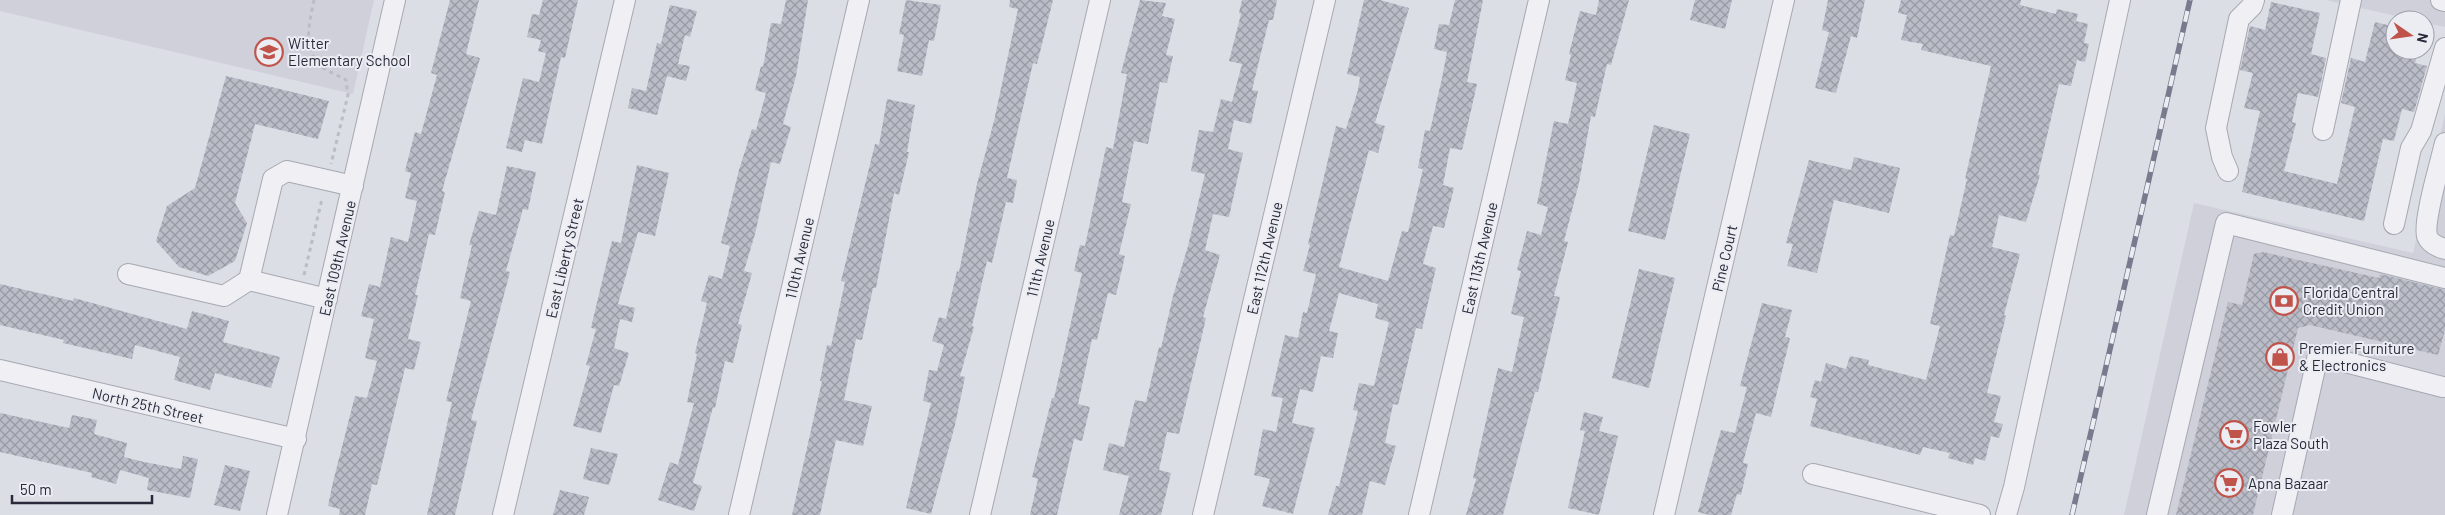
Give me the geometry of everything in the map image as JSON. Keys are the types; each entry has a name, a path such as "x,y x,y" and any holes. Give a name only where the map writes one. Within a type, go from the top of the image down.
{"street":[{"name":"East 109th Avenue","path":"277,515 296,439 395,0"},
{"name":"East Liberty Street","path":"503,515 625,0"},
{"name":"110th Avenue","path":"739,515 859,0"},
{"name":"111th Avenue","path":"980,515 1100,0"},
{"name":"East 112th Avenue","path":"1203,515 1325,0"},
{"name":"East 113th Avenue","path":"1419,515 1539,0"},
{"name":"Pine Court","path":"1664,515 1784,0"},
{"path":"2006,515 2120,0"},
{"path":"2228,171 2222,158 2216,128 2239,20 2252,6 2254,0"},
{"path":"2323,130 2351,0"},
{"path":"2441,0 2445,1"},
{"path":"2394,224 2411,148 2421,131 2445,48"},
{"path":"2445,143 2439,199 2427,222 2427,236 2435,247 2445,249"},
{"path":"128,274 224,296 249,280 273,179 287,171 353,186"},
{"path":"2157,515 2226,223 2445,278"},
{"path":"249,280 328,298"},
{"path":"2282,515 2318,355 2444,384"},
{"name":"North 25th Street","path":"0,370 296,439"},
{"path":"1813,474 1980,515"}],"shaded area":[{"name":"Witter Elementary School","path":"0,0 374,0 353,94 0,11"},
{"path":"2326,0 2445,0 2445,27 2435,25 2435,10 2385,10 2385,14"},
{"path":"2445,114 2445,515 2124,515 2194,203 2413,253"}],"building":[{"path":"450,0 479,0 466,54 480,58 442,191 445,192 435,235 429,234 415,295 418,295 408,339 421,342 414,370 405,368 377,485 372,484 365,515 339,515 340,509 328,506 333,482 355,396 367,398 377,361 365,358 374,319 361,316 369,284 380,287 391,237 408,242 417,201 405,198 411,173 405,171 415,132 421,134 437,75 431,73"},
{"path":"543,0 578,0 565,58 561,57 542,144 525,140 522,152 506,148 523,78 539,82 546,53 538,51 541,40 527,37 532,14 539,15"},
{"path":"786,0 808,0 796,76 783,124 791,127 780,164 771,162 755,234 744,271 752,273 738,324 742,325 733,363 725,361 715,408 713,407 693,483 702,486 694,511 658,500 670,462 678,465 694,403 687,402 697,354 695,353 707,303 701,301 709,275 722,279 730,246 721,243 739,170 752,129 756,130 766,93 755,90 761,66 763,67 771,23 781,24"},
{"path":"906,0 941,5 934,41 929,40 922,76 897,71 904,35 899,34"},
{"path":"1010,0 1053,0 1037,64 1033,63 1007,178 1017,180 1013,203 1006,202 992,263 987,261 972,326 974,327 960,376 965,377 955,425 931,514 906,508 931,403 923,401 929,370 937,371 944,345 932,341 939,317 946,319 957,271 959,272 977,184 994,121 1018,9 1009,7"},
{"path":"1140,0 1166,3 1162,16 1175,19 1166,55 1173,56 1167,83 1160,82 1148,144 1134,141 1122,202 1131,204 1119,254 1125,256 1116,295 1108,293 1097,340 1092,339 1078,404 1090,407 1082,441 1074,439 1057,515 1030,515 1038,479 1032,477 1052,398 1054,398 1082,273 1074,271 1080,245 1085,246 1106,147 1113,149 1127,74 1121,73"},
{"path":"1242,0 1277,0 1273,20 1269,20 1252,90 1258,91 1251,124 1234,120 1228,149 1243,153 1229,217 1213,214 1205,250 1220,255 1203,317 1206,318 1179,434 1167,432 1159,470 1171,473 1161,515 1119,515 1129,476 1103,470 1109,443 1124,447 1135,400 1146,402 1159,347 1161,348 1173,296 1188,246 1205,174 1191,171 1199,130 1213,132 1221,99 1232,102 1242,64 1229,61 1241,14 1239,13"},
{"path":"1364,0 1380,0 1409,8 1375,123 1385,126 1378,153 1369,150 1339,267 1388,281 1402,231 1408,232 1423,169 1418,168 1425,130 1430,131 1442,78 1447,52 1434,49 1439,24 1449,25 1455,0 1483,0 1467,82 1477,84 1462,150 1450,148 1443,185 1454,188 1444,228 1433,226 1423,264 1436,268 1422,329 1416,328 1398,405 1393,404 1385,443 1396,446 1385,485 1370,481 1362,515 1328,515 1336,486 1339,486 1358,411 1353,410 1359,383 1374,386 1389,322 1375,318 1378,304 1339,293 1329,331 1338,333 1333,358 1321,356 1313,392 1300,389 1292,423 1315,428 1293,514 1262,506 1270,479 1254,475 1263,429 1276,432 1283,398 1271,396 1285,335 1298,338 1303,312 1307,313 1316,274 1303,271 1336,126 1346,129 1358,90 1360,77 1347,74"},
{"path":"1599,0 1629,0 1611,65 1607,64 1595,117 1591,116 1579,183 1564,241 1568,242 1554,296 1560,297 1538,392 1535,392 1503,515 1466,515 1476,479 1473,478 1498,368 1512,372 1524,317 1511,314 1521,271 1517,270 1527,231 1541,235 1548,207 1537,204 1554,121 1568,124 1577,83 1565,80 1571,55 1569,54 1580,11 1596,15"},
{"path":"1695,0 1732,0 1725,29 1690,20"},
{"path":"1828,0 1865,0 1857,38 1851,36 1836,93 1815,88 1829,32 1822,30"},
{"path":"1901,0 2021,0 2020,5 2056,14 2057,9 2078,14 2076,21 2088,24 2084,43 2089,44 2085,62 2077,60 2071,86 2059,84 2038,175 2040,175 2026,222 1999,215 1992,247 2020,254 1987,393 2001,396 1994,422 2003,424 1999,438 1991,436 1985,461 1975,458 1973,465 1948,458 1950,453 1923,447 1920,455 1810,426 1817,399 1810,397 1815,380 1821,382 1826,363 1846,369 1850,356 1869,360 1868,365 1926,380 1940,326 1930,324 1950,235 1954,236 1991,66 1921,50 1923,44 1901,40 1907,15 1898,13"},
{"path":"2271,2 2320,13 2311,54 2326,58 2318,97 2298,93 2292,122 2296,123 2284,171 2337,184 2355,107 2341,103 2351,58 2365,62 2375,22 2385,24 2385,60 2416,60 2415,63 2427,66 2414,112 2402,109 2394,141 2383,139 2364,221 2242,192 2260,111 2244,108 2253,73 2240,70 2250,26 2265,30"},
{"path":"670,5 697,11 690,37 685,35 678,64 690,66 686,81 667,76 657,115 628,108 632,88 646,91 657,43 661,44"},
{"path":"226,76 329,101 318,139 255,124 235,203 247,223 235,261 208,276 179,267 156,241 167,206 195,188"},
{"path":"887,99 915,105 907,152 909,152 899,195 894,193 876,288 873,288 862,340 856,339 844,400 872,406 863,446 836,440 820,515 792,515 822,381 820,381 827,345 831,346 845,282 841,281 875,144 879,145"},
{"path":"1654,125 1690,134 1665,240 1628,231"},
{"path":"1854,157 1900,168 1889,213 1834,200 1817,273 1787,266 1793,244 1786,243 1809,160 1851,170"},
{"path":"637,165 669,173 655,236 638,232 618,304 635,308 632,322 620,319 614,348 629,353 619,386 614,385 601,433 573,426 590,366 586,365 596,329 591,328 604,273 612,241 621,243"},
{"path":"507,166 536,172 528,210 523,209 506,271 510,272 471,420 477,421 455,515 427,515 452,402 446,401 471,301 460,298 472,245 469,245 479,211 496,215"},
{"name":"Fowler Plaza South","path":"2263,252 2379,278 2380,274 2445,290 2445,330 2438,355 2310,325 2298,328 2253,515 2176,515 2228,302 2242,305 2254,254"},
{"path":"1639,269 1675,278 1649,388 1612,378"},
{"path":"0,284 73,301 74,298 187,329 192,311 229,321 223,342 280,357 271,388 215,373 210,390 174,380 180,357 135,345 132,359 63,343 64,340 0,325"},
{"path":"1762,303 1792,310 1785,337 1790,338 1771,417 1756,413 1743,463 1748,464 1741,495 1737,494 1731,515 1709,515 1698,512 1721,430 1735,433 1747,387 1740,386"},
{"path":"1584,412 1603,417 1599,431 1618,436 1599,515 1568,508 1585,431 1580,430"},
{"path":"0,413 69,428 72,415 97,420 94,434 127,443 124,457 144,462 181,469 183,456 198,459 190,498 147,490 149,478 120,470 116,484 91,477 92,473 0,452"},
{"path":"591,448 618,454 609,485 583,479"},
{"path":"225,465 250,471 240,511 214,505"},
{"path":"560,490 589,497 584,515 553,515"}],"railway":[{"path":"2072,515 2190,0"}],"place":[{"name":"Witter Elementary School","path":"269,52"},
{"name":"Florida Central Credit Union","path":"2284,301"},
{"name":"Premier Furniture & Electronics","path":"2280,357"},
{"name":"Fowler Plaza South","path":"2234,435"},
{"name":"Apna Bazaar","path":"2229,483"}]}
